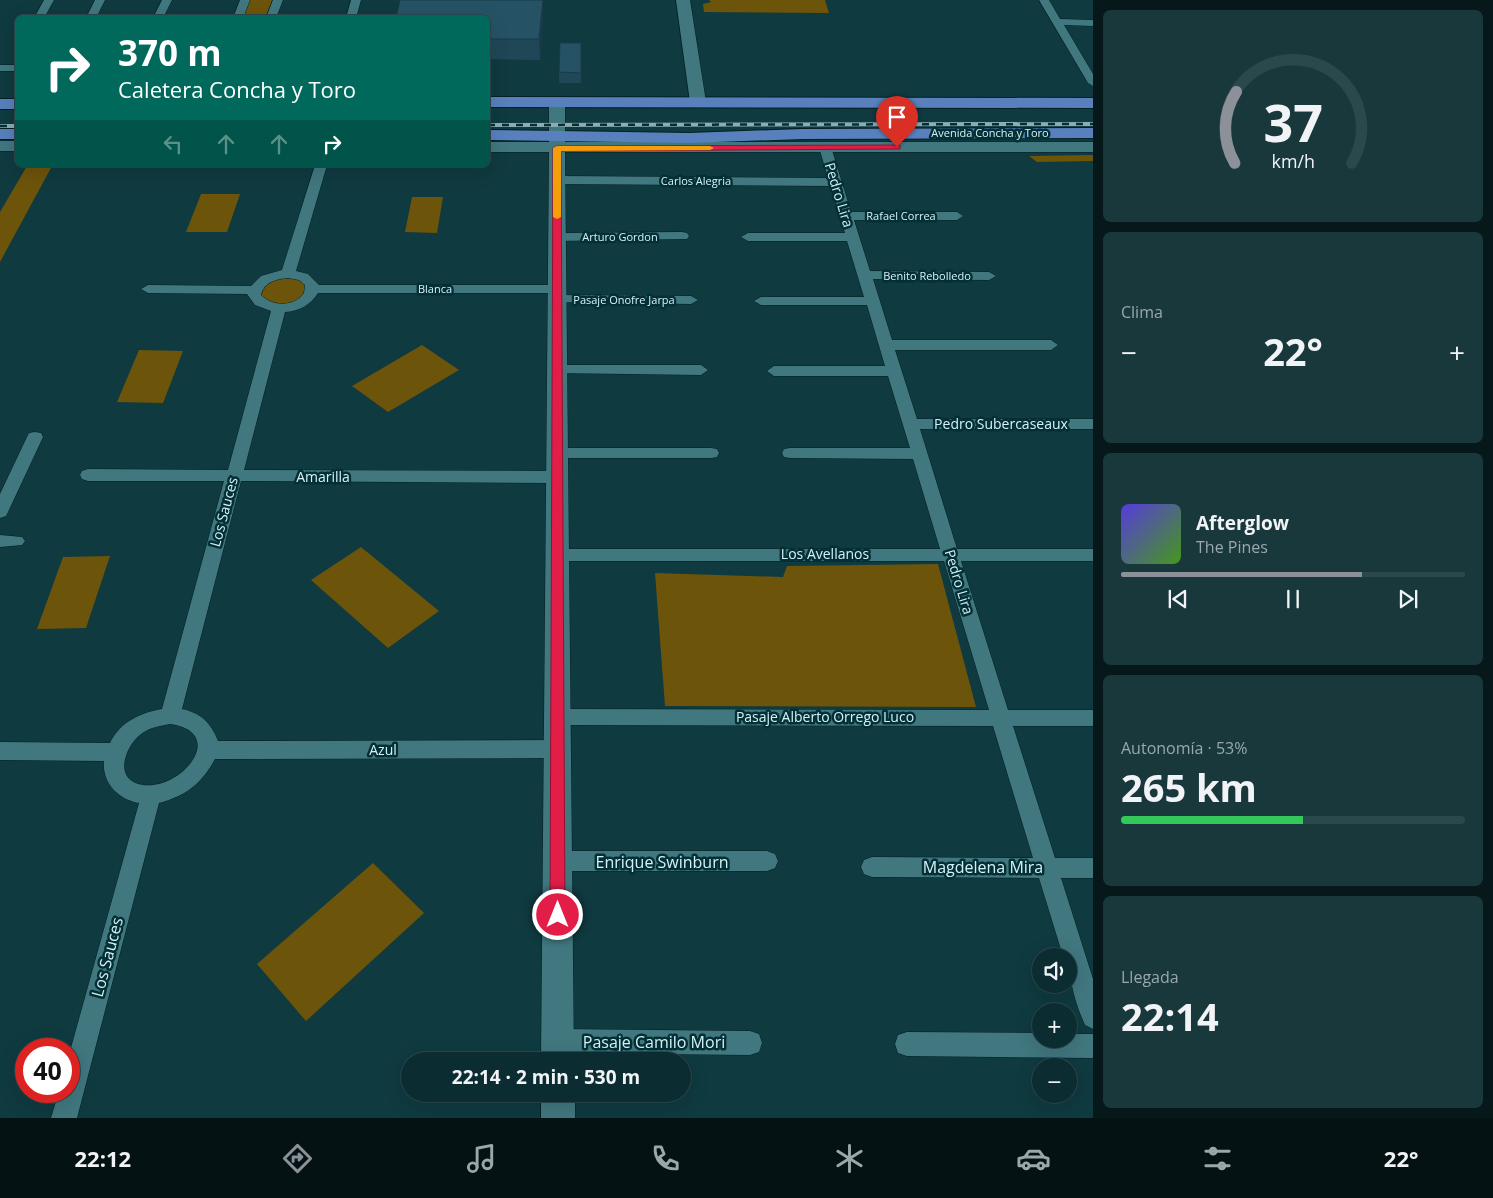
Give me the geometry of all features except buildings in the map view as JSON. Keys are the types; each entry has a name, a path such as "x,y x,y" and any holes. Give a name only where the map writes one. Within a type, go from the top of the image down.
{"main road":[{"path":"490,102 698,102 850,105 1093,103"},
{"path":"0,104 15,104"},
{"path":"842,133 934,147"},
{"name":"Avenida Concha y Toro","path":"490,135 557,143 842,133 1093,133"},
{"path":"0,134 15,134"}],"street":[{"path":"41,15 49,0"},
{"path":"92,15 100,0"},
{"path":"159,15 166,0"},
{"path":"239,15 245,0"},
{"path":"272,15 278,0"},
{"path":"352,15 356,0"},
{"path":"683,0 698,102"},
{"path":"1044,0 1093,84"},
{"path":"1057,22 1093,23"},
{"path":"1076,55 1093,55"},
{"path":"557,102 558,1051"},
{"path":"490,147 557,143 825,147 1093,147"},
{"path":"0,146 15,146"},
{"name":"Pedro Lira","path":"825,147 1093,1017"},
{"path":"288,274 320,167"},
{"name":"Carlos Alegria","path":"557,180 835,182"},
{"name":"Rafael Correa","path":"846,216 957,216"},
{"name":"Arturo Gordon","path":"557,237 682,236"},
{"path":"748,237 852,237"},
{"path":"288,274 303,276 312,284 313,289 311,295 302,303 279,308 262,305 254,295 258,285 271,277 288,274"},
{"name":"Benito Rebolledo","path":"864,276 989,276"},
{"path":"148,289 255,290"},
{"name":"Blanca","path":"313,289 557,294"},
{"name":"Pasaje Onofre Jarpa","path":"557,294 691,300"},
{"path":"761,301 872,301"},
{"name":"Los Sauces","path":"170,716 279,308"},
{"path":"885,345 1051,345"},
{"path":"557,370 701,370"},
{"path":"774,371 893,371"},
{"name":"Pedro Subercaseaux","path":"910,424 1093,424"},
{"path":"0,512 35,437"},
{"name":"Amarilla","path":"88,475 234,477 557,465 711,453"},
{"path":"790,453 919,454"},
{"name":"Los Avellanos","path":"557,555 1093,554"},
{"path":"170,716 189,719 200,727 206,737 208,750 205,761 196,774 178,789 161,795 143,796 128,791 115,777 112,764 114,752 122,739 134,728 154,718 170,716"},
{"name":"Pasaje Alberto Orrego Luco","path":"557,716 1093,718"},
{"name":"Azul","path":"208,750 558,750"},
{"path":"0,751 114,752"},
{"name":"Los Sauces","path":"64,1118 151,796"},
{"name":"Enrique Swinburn","path":"558,861 767,862"},
{"name":"Magdelena Mira","path":"872,867 1093,868"},
{"name":"Pasaje Camilo Mori","path":"558,1051 750,1043"},
{"path":"907,1044 1093,1046"},
{"path":"558,1102 558,1118"}],"shaded area":[{"path":"250,0 276,0 270,15 243,15"},
{"path":"709,0 825,0 829,13 704,12 703,4 711,2"},
{"path":"1093,155 1093,161 1037,162 1029,156"},
{"path":"26,167 51,167 0,262 0,212"},
{"path":"201,194 240,194 227,232 186,232"},
{"path":"412,197 443,197 437,233 405,232"},
{"path":"287,276 306,281 303,299 280,306 260,299 259,290 266,282"},
{"path":"422,345 459,370 388,412 352,386"},
{"path":"139,350 183,351 163,403 117,402"},
{"path":"361,547 439,611 388,648 311,580"},
{"path":"110,556 86,628 37,629 63,557"},
{"path":"938,564 976,707 665,706 655,573 783,577 787,566"},
{"path":"373,863 424,913 306,1021 257,964"}],"railway":[{"path":"490,125 1093,124"},
{"path":"0,126 15,126"}],"slow traffic":[{"path":"557,217 557,148 710,148"}],"route":[{"path":"558,915 557,148 897,147"}]}
